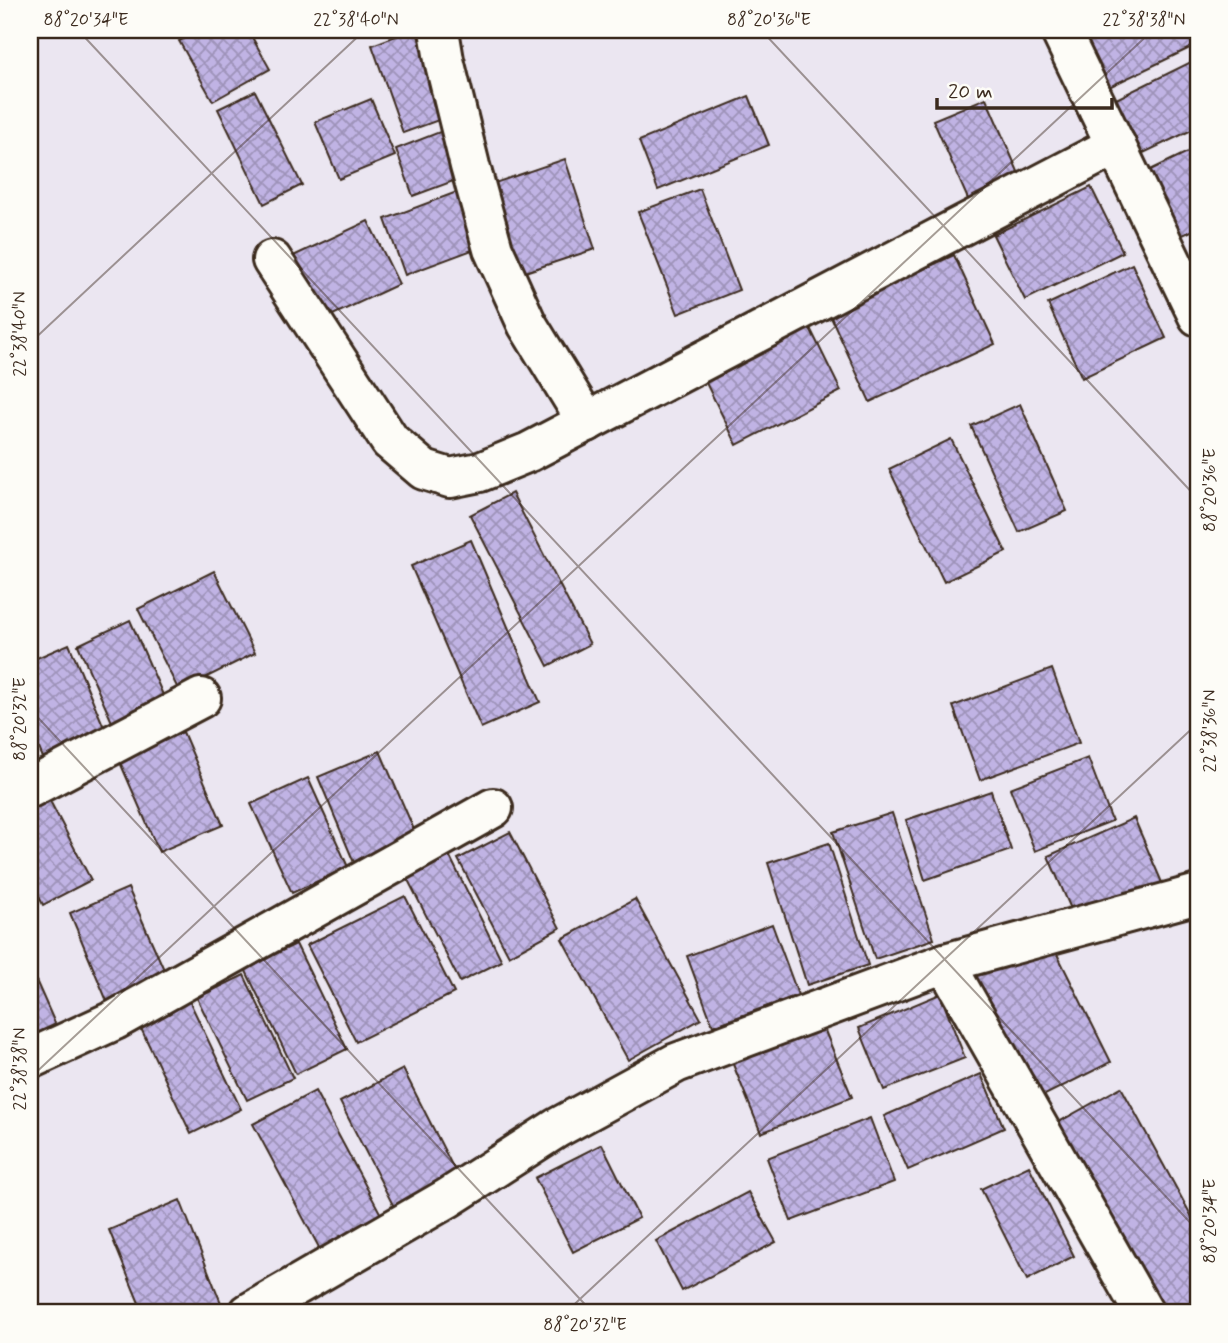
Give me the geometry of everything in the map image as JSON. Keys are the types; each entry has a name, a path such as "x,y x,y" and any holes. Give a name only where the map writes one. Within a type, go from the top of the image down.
{"street":[{"path":"439,30 470,166 494,250 527,324 587,422"},
{"path":"1060,30 1198,316"},
{"path":"272,261 390,441 424,470 450,478 480,472 529,452 1116,145"},
{"path":"30,788 201,698"},
{"path":"30,1059 116,1020 494,808"},
{"path":"249,1313 448,1198 557,1128 676,1063 945,963 1198,894"},
{"path":"945,963 1144,1313"}],"building":[{"path":"200,30 248,30 270,69 213,101 179,41"},
{"path":"416,30 447,117 403,133 372,45"},
{"path":"1078,30 1198,30 1198,44 1105,89"},
{"path":"1191,62 1198,77 1198,127 1133,158 1106,104"},
{"path":"255,91 302,185 264,204 218,109"},
{"path":"749,96 769,145 658,190 639,141"},
{"path":"986,98 1023,183 971,206 933,120"},
{"path":"371,99 395,156 339,179 315,122"},
{"path":"450,128 467,176 413,196 396,149"},
{"path":"1198,147 1198,228 1174,239 1142,174"},
{"path":"565,159 595,249 513,276 483,187"},
{"path":"1091,187 1123,252 1025,300 993,235"},
{"path":"700,189 739,290 678,314 638,212"},
{"path":"462,190 483,246 405,275 385,219"},
{"path":"368,221 399,284 320,321 289,258"},
{"path":"954,255 995,344 870,402 829,313"},
{"path":"1132,264 1166,338 1082,378 1048,304"},
{"path":"808,324 841,391 737,445 703,377"},
{"path":"1020,404 1067,511 1019,532 971,426"},
{"path":"951,439 1006,552 944,582 889,469"},
{"path":"512,493 590,644 548,666 470,515"},
{"path":"471,540 540,702 481,728 411,566"},
{"path":"214,571 255,653 179,691 138,609"},
{"path":"130,620 167,704 115,729 78,645"},
{"path":"69,644 106,732 43,758 30,726 30,661"},
{"path":"1052,669 1079,743 980,780 953,706"},
{"path":"183,732 223,825 159,852 119,760"},
{"path":"380,751 418,839 355,865 318,777"},
{"path":"1088,758 1112,821 1035,851 1010,788"},
{"path":"308,778 348,867 292,893 251,804"},
{"path":"991,791 1011,850 925,880 906,820"},
{"path":"48,797 91,880 43,905 30,878 30,806"},
{"path":"892,813 934,939 875,959 833,832"},
{"path":"1134,818 1163,885 1077,923 1048,856"},
{"path":"510,832 560,928 509,956 458,859"},
{"path":"829,843 868,965 807,985 768,863"},
{"path":"449,855 502,961 460,982 407,878"},
{"path":"128,888 169,981 109,1006 70,913"},
{"path":"405,896 454,993 356,1042 307,945"},
{"path":"635,899 701,1019 628,1060 562,939"},
{"path":"772,924 798,995 713,1026 687,956"},
{"path":"1049,938 1111,1062 1035,1100 974,976"},
{"path":"296,944 347,1049 296,1074 245,969"},
{"path":"30,967 58,1030 30,1043"},
{"path":"244,975 293,1078 247,1100 197,998"},
{"path":"940,994 965,1058 884,1090 859,1028"},
{"path":"187,996 241,1109 191,1134 137,1020"},
{"path":"821,1021 852,1097 761,1133 730,1057"},
{"path":"403,1069 458,1177 395,1209 340,1102"},
{"path":"981,1074 1004,1128 908,1170 884,1116"},
{"path":"1121,1087 1198,1228 1198,1313 1160,1313 1131,1266 1059,1122"},
{"path":"315,1091 385,1222 323,1255 253,1124"},
{"path":"870,1118 894,1182 791,1221 767,1158"},
{"path":"602,1144 639,1218 573,1252 535,1178"},
{"path":"1029,1166 1074,1256 1027,1280 981,1189"},
{"path":"748,1192 776,1242 682,1291 656,1241"},
{"path":"180,1200 223,1308 211,1313 143,1313 109,1230"}]}
